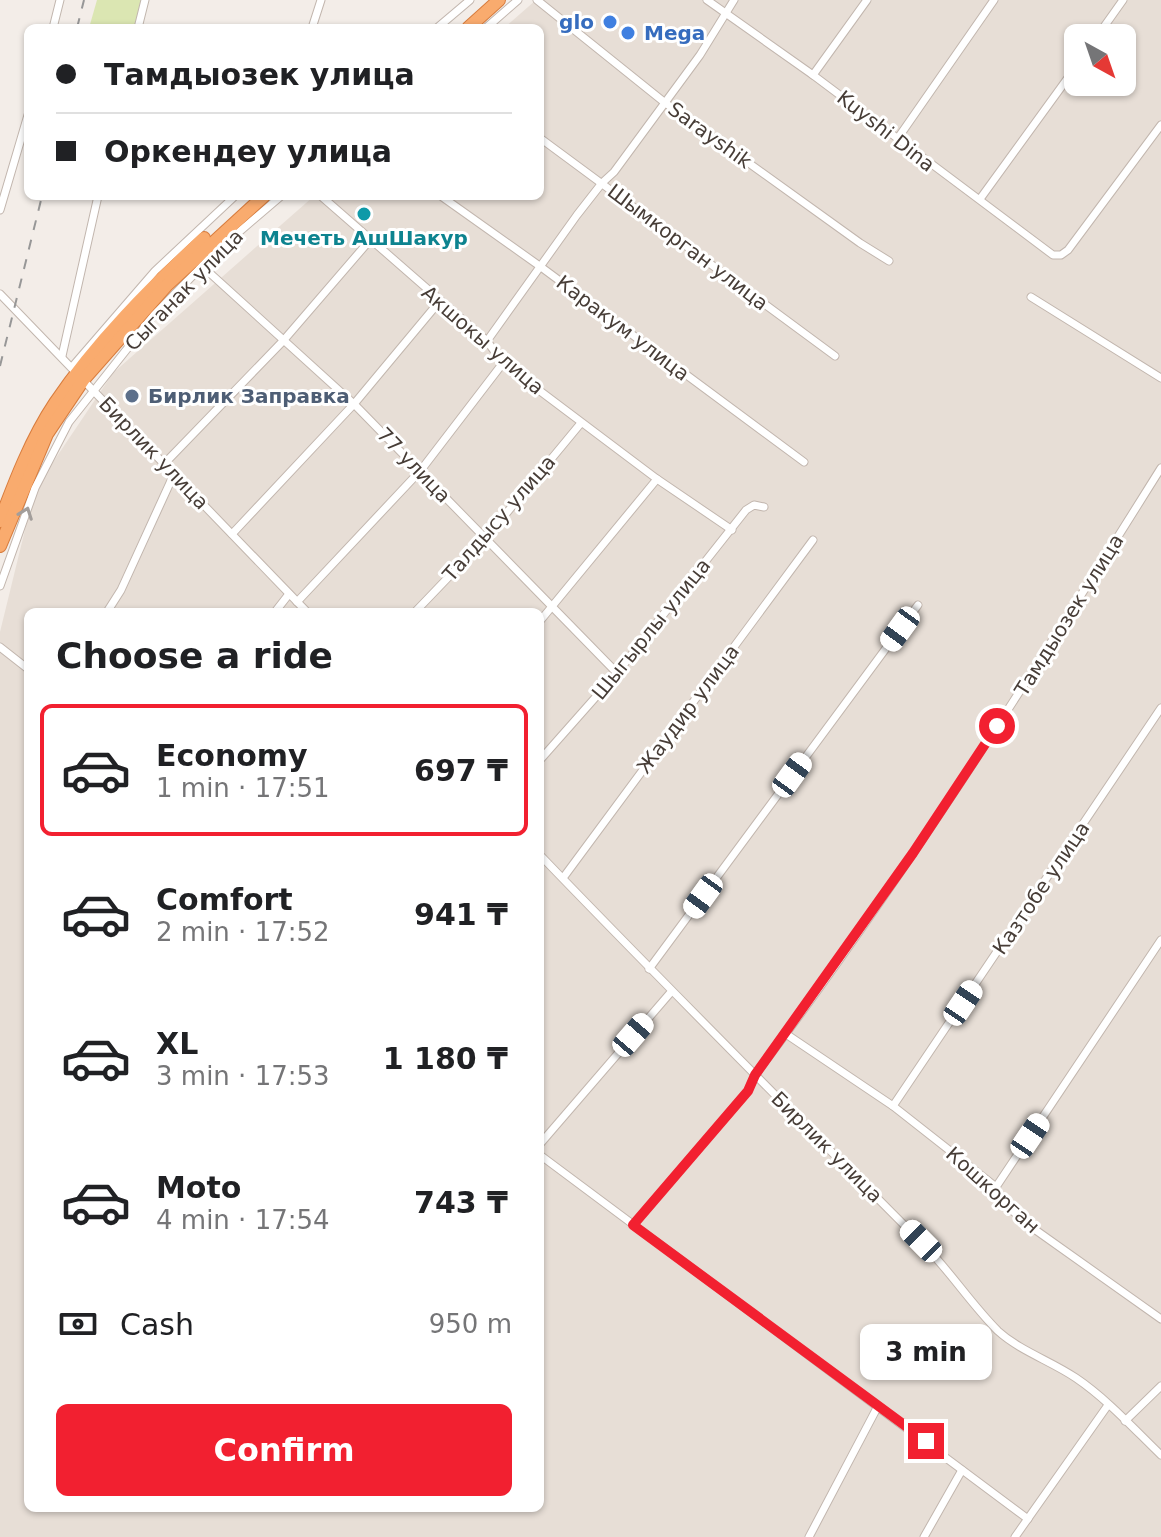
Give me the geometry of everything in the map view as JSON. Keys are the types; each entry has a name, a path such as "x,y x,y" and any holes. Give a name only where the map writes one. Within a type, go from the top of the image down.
{"highway":[{"path":"461,24 488,0"},
{"path":"472,24 499,0"},
{"path":"0,521 39,430 78,373 160,279 248,200"},
{"path":"0,546 47,434 78,373 260,200"}],"street":[{"path":"54,24 60,0"},
{"path":"139,24 145,0"},
{"path":"313,24 321,0"},
{"path":"442,24 470,0"},
{"path":"491,24 518,0"},
{"name":"Sarayshik","path":"537,0 664,102 889,261"},
{"path":"548,8 555,0"},
{"name":"Kuyshi Dina","path":"707,0 813,75 1053,255 1065,253 1161,125"},
{"path":"487,341 700,55 734,0"},
{"path":"813,75 867,0"},
{"path":"898,138 994,0"},
{"path":"1106,24 1123,0"},
{"path":"980,199 1064,83"},
{"path":"0,210 24,129"},
{"name":"Шымкорган улица","path":"544,141 835,356"},
{"path":"62,356 97,200"},
{"path":"78,373 155,271 231,200"},
{"name":"Сыганак улица","path":"0,586 35,488 69,422 154,315 202,266 276,200"},
{"name":"Акшокы улица","path":"325,200 487,341 503,363 657,479 732,530"},
{"name":"Каракум улица","path":"447,200 804,462"},
{"path":"164,464 283,341 370,240"},
{"name":"77 улица","path":"202,266 354,404 617,673"},
{"name":"Бирлик улица","path":"0,294 303,608"},
{"path":"1031,297 1161,378"},
{"path":"232,534 354,404 439,302"},
{"path":"297,602 421,470 503,363"},
{"name":"Талдысу улица","path":"419,608 485,539 581,423"},
{"name":"Тамдыозек улица","path":"633,1225 748,1091 755,1075 913,853 1031,676 1161,468"},
{"path":"110,608 121,590 174,474"},
{"path":"544,617 657,479"},
{"name":"Шыгырлы улица","path":"544,755 617,673 750,506 759,504 764,507"},
{"name":"Жаудир улица","path":"563,878 813,540"},
{"path":"278,608 289,594"},
{"path":"649,969 918,605"},
{"path":"0,647 24,666"},
{"name":"Казтобе улица","path":"893,1106 1161,708"},
{"name":"Бирлик улица","path":"544,859 671,992 942,1262 985,1318 1015,1344 1076,1378 1161,1455"},
{"path":"544,868 548,863"},
{"path":"996,1187 1161,940"},
{"path":"544,1139 671,992"},
{"name":"Кошкорган","path":"786,1034 893,1106 996,1187 1003,1203 1037,1231 1160,1314"},
{"path":"544,1158 1028,1519"},
{"path":"1125,1421 1161,1386"},
{"path":"1015,1537 1108,1405"},
{"path":"809,1537 878,1406"},
{"path":"924,1537 962,1470"}],"shaded area":[{"path":"536,0 1161,0 1161,1537 0,1537 0,632 35,489 113,373 309,200 544,200 544,24 509,24"}],"green space":[{"path":"97,0 142,0 135,24 90,24"}],"railway":[{"path":"78,24 84,0"},
{"path":"0,366 41,200"}],"place":[{"name":"glo","path":"610,22"},
{"name":"Mega","path":"628,33"},
{"name":"Мечеть АшШакур","path":"364,214"},
{"name":"Бирлик Заправка","path":"132,396"}],"route":[{"path":"926,1441 633,1225 748,1091 755,1075 913,853 997,726"}]}
